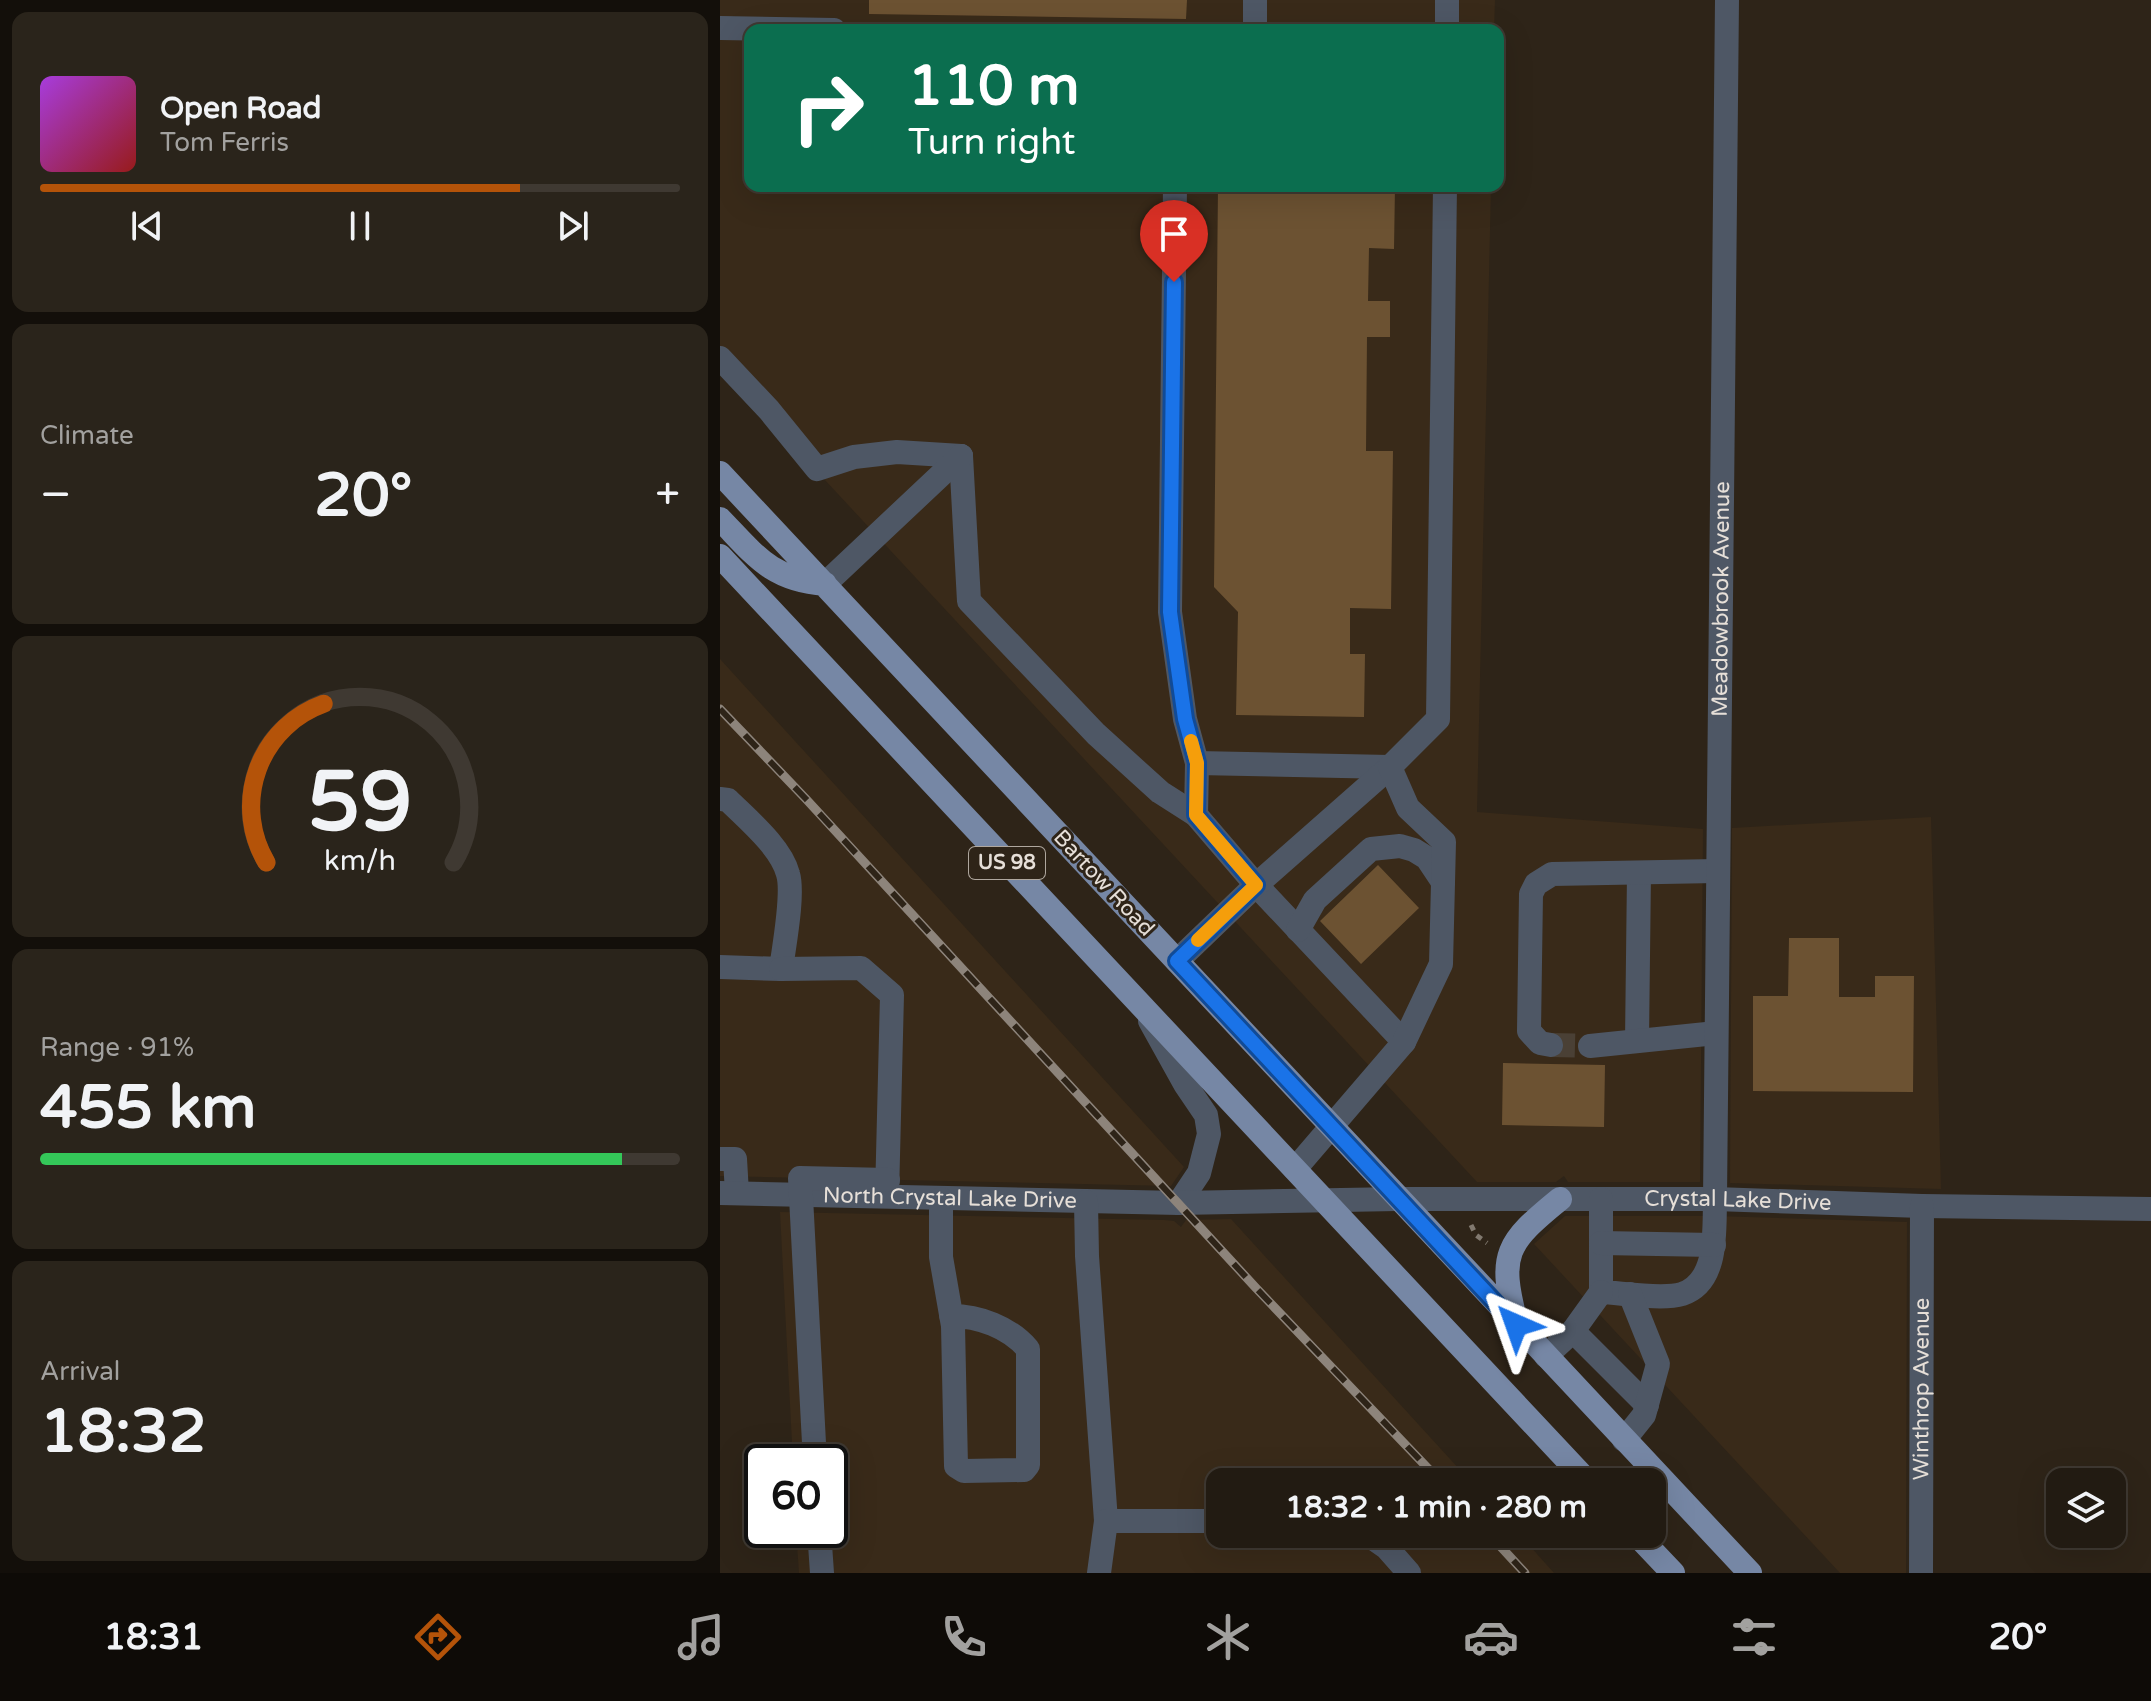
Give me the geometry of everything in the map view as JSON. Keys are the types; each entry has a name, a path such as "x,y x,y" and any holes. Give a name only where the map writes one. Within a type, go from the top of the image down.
{"main road":[{"name":"Bartow Road","path":"720,473 1750,1573"},
{"path":"720,519 761,562 780,575 800,583 825,584"},
{"name":"US 98","path":"720,556 1575,1468"},
{"path":"1516,1325 1506,1284 1508,1259 1516,1241 1532,1222 1560,1199"},
{"path":"1649,1548 1673,1573"}],"street":[{"path":"1255,0 1255,24"},
{"path":"1447,0 1447,24"},
{"name":"Meadowbrook Avenue","path":"1714,1245 1727,0"},
{"path":"720,28 744,28"},
{"path":"1175,192 1170,612 1185,719 1197,763 1196,815"},
{"path":"1177,961 1256,885 1390,767 1438,719 1445,192"},
{"path":"720,358 769,410 817,469 854,457 897,452 961,456"},
{"path":"825,584 961,456"},
{"path":"961,456 969,601 1096,734 1160,792 1196,815 1256,885 1404,1042"},
{"path":"1197,763 1390,767"},
{"path":"1295,1169 1404,1042 1441,964 1444,842 1408,808 1390,767"},
{"path":"720,799 728,800 763,835 788,872 781,969"},
{"path":"1298,930 1315,900 1371,849 1400,846 1414,850 1427,858 1443,882"},
{"path":"1551,1045 1540,1043 1529,1031 1531,894 1536,884 1552,874 1717,871"},
{"path":"1637,1041 1639,873"},
{"path":"720,967 861,968 892,995 888,1189"},
{"path":"1142,1006 1185,1084 1206,1115 1209,1134 1199,1173 1179,1203"},
{"path":"1590,1046 1716,1033"},
{"path":"720,1159 735,1159 728,1193"},
{"name":"North Crystal Lake Drive","path":"728,1193 801,1196 888,1189 941,1199 1179,1203 1324,1200"},
{"path":"801,1196 814,1444"},
{"path":"941,1199 941,1257 951,1316 956,1466 964,1471 1024,1470 1028,1465 1028,1349 1019,1339 975,1316 951,1316"},
{"path":"1546,1356 1573,1331 1601,1292 1601,1199"},
{"name":"Crystal Lake Drive","path":"1324,1200 1715,1199 2151,1209"},
{"path":"1086,1202 1106,1521 1099,1573"},
{"name":"Winthrop Avenue","path":"1921,1573 1922,1206"},
{"path":"1601,1243 1714,1245 1709,1266 1702,1278 1683,1294 1601,1292"},
{"path":"1624,1440 1644,1415 1658,1364 1630,1294"},
{"path":"1573,1331 1647,1405"},
{"path":"1106,1521 1206,1521"},
{"path":"820,1548 822,1573"},
{"path":"1387,1548 1409,1573"}],"path":[{"path":"1472,1228 1476,1235 1497,1250"}],"shaded area":[{"path":"720,0 1495,0 1494,24 744,24 744,192 1491,192 1477,812 1703,829 1700,1182 1568,1182 1564,1176 1556,1182 1477,1182 720,367"},
{"path":"720,659 1184,1167 1171,1186 720,1176"},
{"path":"1931,817 1941,1189 1730,1183 1732,828"},
{"path":"780,1212 1164,1220 1174,1221 1181,1227 1186,1220 1231,1219 1458,1468 1206,1468 1206,1548 1532,1548 1554,1573 799,1573 797,1548 848,1548 848,1444 792,1444"},
{"path":"1565,1216 1715,1216 1907,1222 1906,1573 1840,1573 1534,1244"}],"building":[{"path":"869,0 1187,0 1186,19 869,14"},
{"path":"1218,192 1395,192 1394,249 1369,248 1368,301 1390,301 1390,337 1367,337 1366,451 1393,451 1391,609 1350,608 1350,654 1365,654 1364,717 1236,715 1238,612 1214,587"},
{"path":"1378,865 1419,908 1361,964 1320,921"},
{"path":"1789,938 1839,938 1839,997 1875,997 1875,976 1914,976 1913,1092 1753,1091 1753,996 1788,996"},
{"path":"1503,1063 1605,1065 1604,1127 1502,1125"}],"tunnel":[{"path":"1551,1045 1590,1046"}],"railway":[{"path":"720,709 1256,1288 1428,1468"},
{"path":"1502,1548 1525,1573"}],"slow traffic":[{"path":"1191,741 1197,763 1196,815 1256,885 1198,940"}],"route":[{"path":"1174,282 1170,612 1185,719 1197,763 1196,815 1256,885 1177,961 1516,1325"}]}
